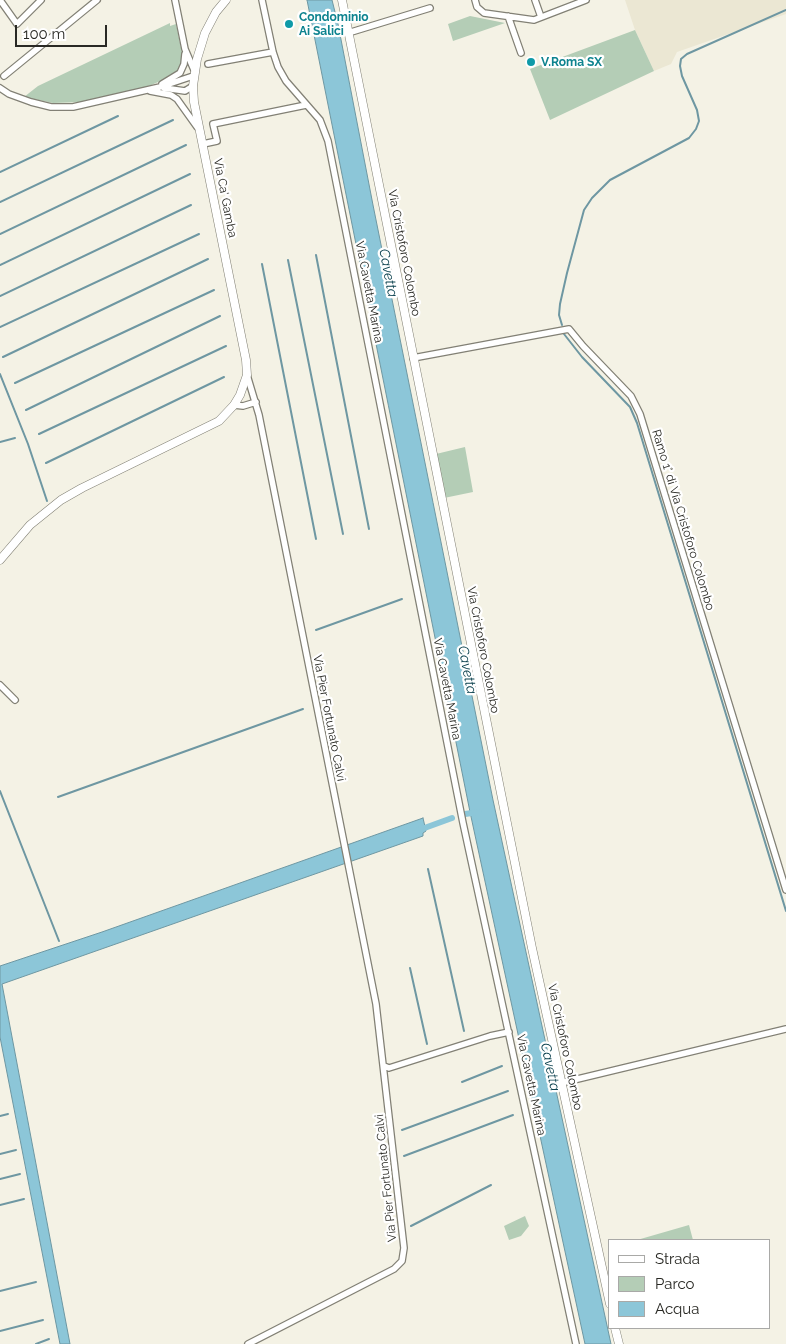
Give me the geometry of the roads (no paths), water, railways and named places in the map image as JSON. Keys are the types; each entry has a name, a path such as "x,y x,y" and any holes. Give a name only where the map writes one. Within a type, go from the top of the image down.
{"street":[{"path":"0,0 17,24 40,0"},
{"path":"4,76 96,0"},
{"path":"0,88 9,94 31,102 58,107 73,107 146,91 194,73 185,50 175,0"},
{"name":"Via Ca' Gamba","path":"0,560 30,525 61,500 218,421 234,405 240,395 248,369 194,102 193,86 200,47 208,25 226,0"},
{"name":"Via Cavetta Marina","path":"262,0 278,67 286,81 320,120 328,142 463,823 576,1344"},
{"name":"Via Cristoforo Colombo","path":"342,0 510,842 608,1295"},
{"path":"475,0 480,11 534,20 586,0"},
{"path":"535,0 542,17"},
{"path":"348,33 430,8"},
{"path":"508,16 521,52"},
{"path":"152,89 180,73 184,64 185,50"},
{"path":"208,64 273,52"},
{"path":"160,87 185,91 193,86"},
{"path":"146,91 164,93 177,99 201,133"},
{"path":"203,144 217,141 213,124 306,105"},
{"name":"Ramo 1° di Via Cristoforo Colombo","path":"413,358 569,329 631,396 640,414 786,890"},
{"name":"Via Pier Fortunato Calvi","path":"247,375 256,402 376,1004 404,1248 402,1261 394,1269 248,1344"},
{"path":"234,405 243,406 256,402"},
{"path":"0,685 15,700"},
{"path":"562,1082 786,1029"},
{"path":"384,1066 389,1068 490,1036 509,1032"},
{"path":"615,1329 618,1344"}],"water":[{"name":"Cavetta","path":"307,0 332,0 338,24 493,800 611,1344 585,1344 470,812"},
{"path":"423,818 426,831 423,833 423,836 2,984 70,1344 60,1344 0,1037 0,966 102,932"}],"waterway":[{"path":"562,325 559,315 560,304 567,273 584,210 592,198 610,180 689,138 696,129 699,121 697,110 682,76 681,59 687,54 786,10"},
{"path":"0,172 118,116"},
{"path":"0,202 173,120"},
{"path":"0,234 186,145"},
{"path":"0,265 190,174"},
{"path":"0,296 191,205"},
{"path":"0,327 199,234"},
{"path":"316,255 369,529"},
{"path":"3,357 208,259"},
{"path":"288,260 343,534"},
{"path":"262,264 316,539"},
{"path":"15,383 214,290"},
{"path":"26,410 220,316"},
{"path":"564,334 582,357 630,407 637,423 786,911"},
{"path":"39,434 226,346"},
{"path":"0,374 28,444 47,501"},
{"path":"46,463 224,377"},
{"path":"0,442 15,438"},
{"path":"316,630 402,599"},
{"path":"58,797 303,709"},
{"path":"0,791 59,941"},
{"path":"465,814 479,812"},
{"path":"419,830 452,818"},
{"path":"428,869 464,1031"},
{"path":"410,968 427,1044"},
{"path":"462,1082 502,1066"},
{"path":"402,1130 508,1091"},
{"path":"0,1116 8,1114"},
{"path":"404,1156 513,1115"},
{"path":"0,1154 16,1150"},
{"path":"0,1179 20,1174"},
{"path":"411,1226 491,1185"},
{"path":"0,1205 24,1199"},
{"path":"0,1291 36,1282"},
{"path":"0,1331 43,1320"},
{"path":"36,1344 49,1339"}],"place":[{"name":"Condominio Ai Salici","path":"289,24"},
{"name":"V.Roma SX","path":"531,62"}]}
